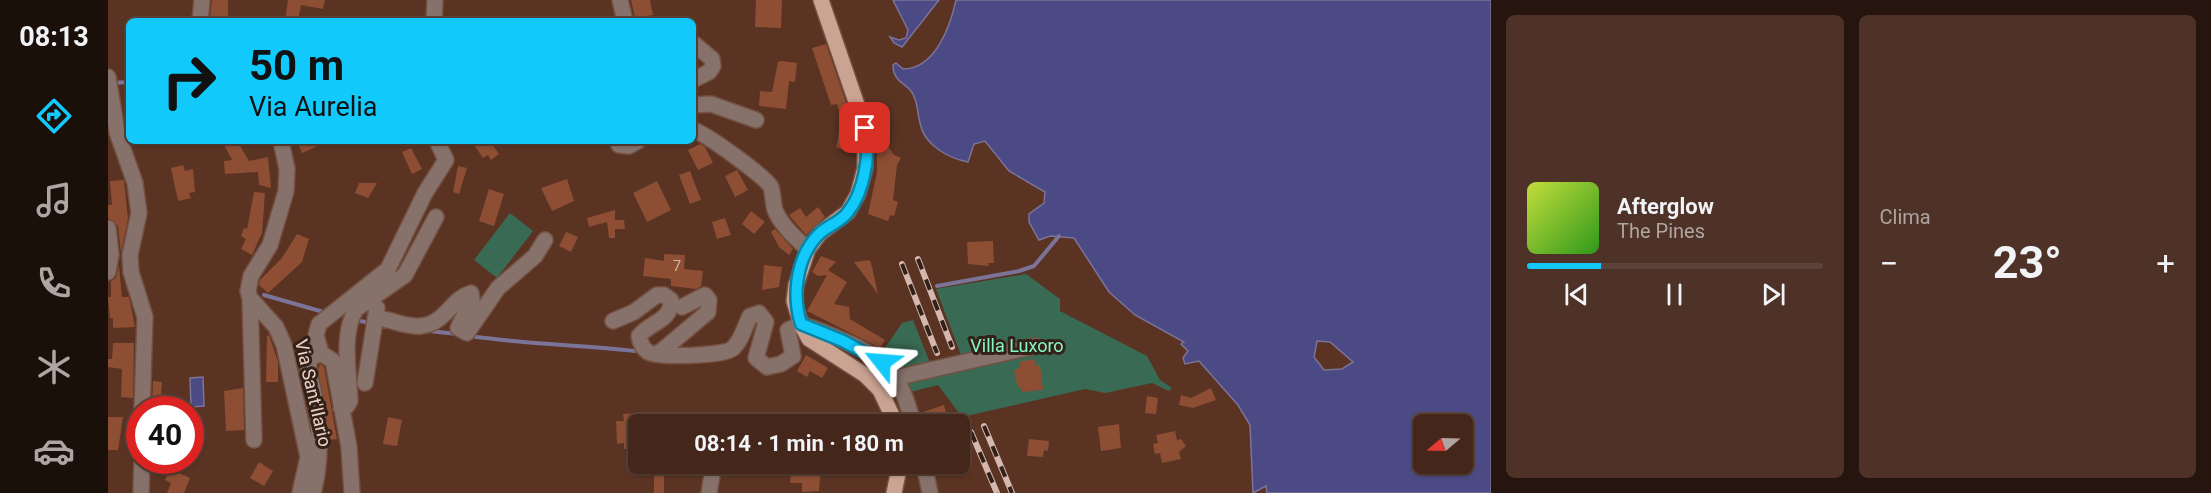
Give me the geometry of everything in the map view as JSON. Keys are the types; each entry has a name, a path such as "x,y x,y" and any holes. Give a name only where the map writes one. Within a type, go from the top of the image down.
{"main road":[{"path":"821,0 859,110 867,142 858,194 848,212 820,233 808,249 796,285 794,301 801,324 809,339 865,375 880,390 891,414"},
{"path":"894,493 898,474"}],"street":[{"path":"200,18 202,0"},
{"path":"434,18 435,0"},
{"path":"620,0 624,18"},
{"path":"696,46 712,59 713,66 709,72 696,78"},
{"path":"108,79 117,132 135,183 139,213 130,255 131,272 145,317 142,396"},
{"path":"696,105 711,104 756,120"},
{"path":"696,131 716,141 741,163 763,178 771,187 776,212 793,235 808,249"},
{"path":"254,440 248,284 270,245 286,191 287,169 282,144"},
{"path":"321,354 316,335 319,324 388,269 425,193 446,160 438,144"},
{"path":"618,144 629,146 633,144"},
{"path":"341,408 347,406 350,401 348,350 352,316 356,309 405,275 436,217"},
{"path":"108,228 111,255 108,272"},
{"path":"375,318 425,326 436,323 461,298 471,293 471,300 458,328 467,333 498,288 535,256 545,240"},
{"path":"365,383 375,318 384,291"},
{"path":"614,321 634,312 657,295 664,295 671,300 666,318 645,329 639,336 641,344 647,351 658,354 728,351 736,345 750,316 756,312 764,317 766,322 756,358 766,367 777,366 793,356 788,330 801,324 843,341 882,362 895,378 908,402 911,414"},
{"path":"658,354 708,312 709,300 705,295 698,296 682,307"},
{"name":"Via Sant'Ilario","path":"250,298 276,327 284,345 308,457 300,493"},
{"path":"895,378 1035,346"},
{"name":"Via Sant'Ilario","path":"313,493 319,460 315,398 308,367 311,358 321,354 333,361 349,447 351,493"},
{"path":"141,493 142,474"},
{"path":"709,493 712,474"},
{"path":"926,474 930,493"}],"green space":[{"path":"510,213 533,231 497,278 474,260"},
{"name":"Villa Luxoro","path":"1026,274 1060,299 1060,311 1147,356 1160,380 1172,388 1169,391 1152,383 1105,393 1085,389 970,415 960,414 938,385 910,392 904,375 883,351 902,323 913,320 930,363 961,355 936,289"}],"shaded area":[{"path":"893,0 939,0 902,47 894,43 890,37 899,40 906,38 908,30"},
{"path":"956,0 1491,0 1491,493 1267,493 1266,486 1253,493 1250,425 1238,405 1199,361 1185,364 1183,358 1188,351 1181,344 1184,342 1135,315 1109,292 1074,238 1050,236 1039,240 1029,222 1029,214 1044,203 1045,192 1009,171 985,141 974,144 968,162 945,154 926,138 922,131 913,95 897,77 893,65 896,63 903,69 924,62 939,45 950,22","holes":["1317,341 1330,342 1353,362 1342,369 1324,370 1314,357"]},
{"path":"203,377 204,396 191,396 190,378"}],"building":[{"path":"212,0 228,0 228,18 210,18"},
{"path":"288,0 325,0 323,9 301,5 299,18 285,18"},
{"path":"631,0 650,0 653,15 635,18"},
{"path":"756,0 782,0 781,28 755,27"},
{"path":"826,44 851,117 850,150 836,148 840,126 843,125 837,104 831,105 812,48"},
{"path":"778,62 797,63 795,82 789,81 786,109 759,106 760,91 772,92"},
{"path":"876,128 894,155 901,158 897,165 893,200 898,202 894,216 890,215 888,221 868,214 877,172"},
{"path":"224,144 239,144 249,161 268,157 271,188 259,185 258,172 225,174 224,161 232,160"},
{"path":"298,144 322,144 302,153"},
{"path":"492,144 499,154 491,160 488,155 483,158 474,145"},
{"path":"700,144 705,147 713,163 698,170 688,150"},
{"path":"411,148 422,169 412,174 402,152"},
{"path":"183,165 185,171 193,169 195,192 189,193 191,198 178,201 171,168"},
{"path":"458,166 467,168 459,194 453,192"},
{"path":"737,170 748,190 735,197 725,176"},
{"path":"690,171 701,200 690,204 679,175"},
{"path":"567,179 574,201 552,211 541,188"},
{"path":"124,180 128,219 121,253 118,226 108,218 108,205 112,205 110,181"},
{"path":"657,181 671,210 647,222 633,193"},
{"path":"359,183 377,183 368,198 355,193"},
{"path":"489,189 504,194 494,226 479,221"},
{"path":"254,192 265,193 262,233 252,255 241,249 246,239 241,236 244,228 247,229"},
{"path":"818,207 825,217 806,235 789,215 800,208 806,217"},
{"path":"615,210 615,220 624,220 625,229 615,229 615,238 609,238 607,222 589,227 587,218"},
{"path":"751,211 765,222 754,234 742,224"},
{"path":"725,218 731,235 717,239 712,222"},
{"path":"775,229 793,249 789,255 779,247 771,232"},
{"path":"566,232 578,237 571,252 559,246"},
{"path":"297,234 309,239 302,262 268,293 259,285 260,280 282,258"},
{"path":"993,241 994,263 988,263 989,266 968,264 967,242"},
{"path":"664,254 685,255 684,269 703,271 701,286 696,289 671,286 671,279 643,276 645,258 664,261"},
{"path":"821,256 836,262 828,270 847,282 834,304 849,307 850,319 885,340 880,348 807,311 827,275 818,276 812,272"},
{"path":"870,260 872,267 878,294 854,262"},
{"path":"764,265 782,267 779,287 762,290"},
{"path":"119,266 122,297 129,297 135,327 113,328 113,318 110,318 108,297 111,297 111,281 116,278"},
{"path":"269,335 278,362 278,382 266,382 267,336"},
{"path":"113,343 134,343 133,396 121,397 122,369 108,367 108,359 112,359"},
{"path":"806,355 828,368 822,378 810,371 807,377 797,371"},
{"name":"Villa Luxoro","path":"1034,359 1036,366 1040,365 1043,390 1022,392 1021,387 1018,388 1014,370 1020,368 1019,362"},
{"path":"320,364 324,367 337,439 329,440 318,369"},
{"path":"153,381 162,382 161,396 152,396"},
{"path":"243,388 244,430 226,431 224,391"},
{"path":"1211,388 1216,400 1193,408 1179,405 1181,395 1191,398"},
{"path":"1147,396 1158,398 1156,414 1145,413"},
{"path":"944,405 946,414 920,414"},
{"path":"644,413 628,414 628,449 624,449 624,443 617,444 616,421 624,421 623,414"},
{"path":"108,417 123,417 118,450 108,450"},
{"path":"388,417 402,420 397,446 383,444"},
{"path":"1119,424 1121,448 1101,451 1098,427"},
{"path":"1175,431 1177,440 1181,439 1186,446 1179,452 1181,459 1162,463 1160,453 1155,454 1153,444 1158,443 1156,435"},
{"path":"1029,439 1049,441 1048,451 1044,450 1043,457 1027,456"},
{"path":"259,462 273,471 264,486 250,478"},
{"path":"168,474 181,474 190,478 184,493 167,493 171,483 165,480"},
{"path":"654,474 664,474 664,493 654,493"},
{"path":"791,474 820,474 819,491 802,492 802,483 790,483"}],"waterway":[{"path":"114,83 126,82"},
{"path":"937,286 1019,271 1034,266 1059,236"},
{"path":"264,295 327,313"},
{"path":"355,320 371,323"},
{"path":"429,331 457,334"},
{"path":"470,336 635,351"}],"railway":[{"path":"918,259 952,347"},
{"path":"902,264 937,353"},
{"path":"984,426 1012,493"},
{"path":"971,432 997,493"}],"route":[{"path":"865,128 867,142 858,194 848,212 820,233 808,249 801,266 794,301 801,324 843,341 882,362"}]}
